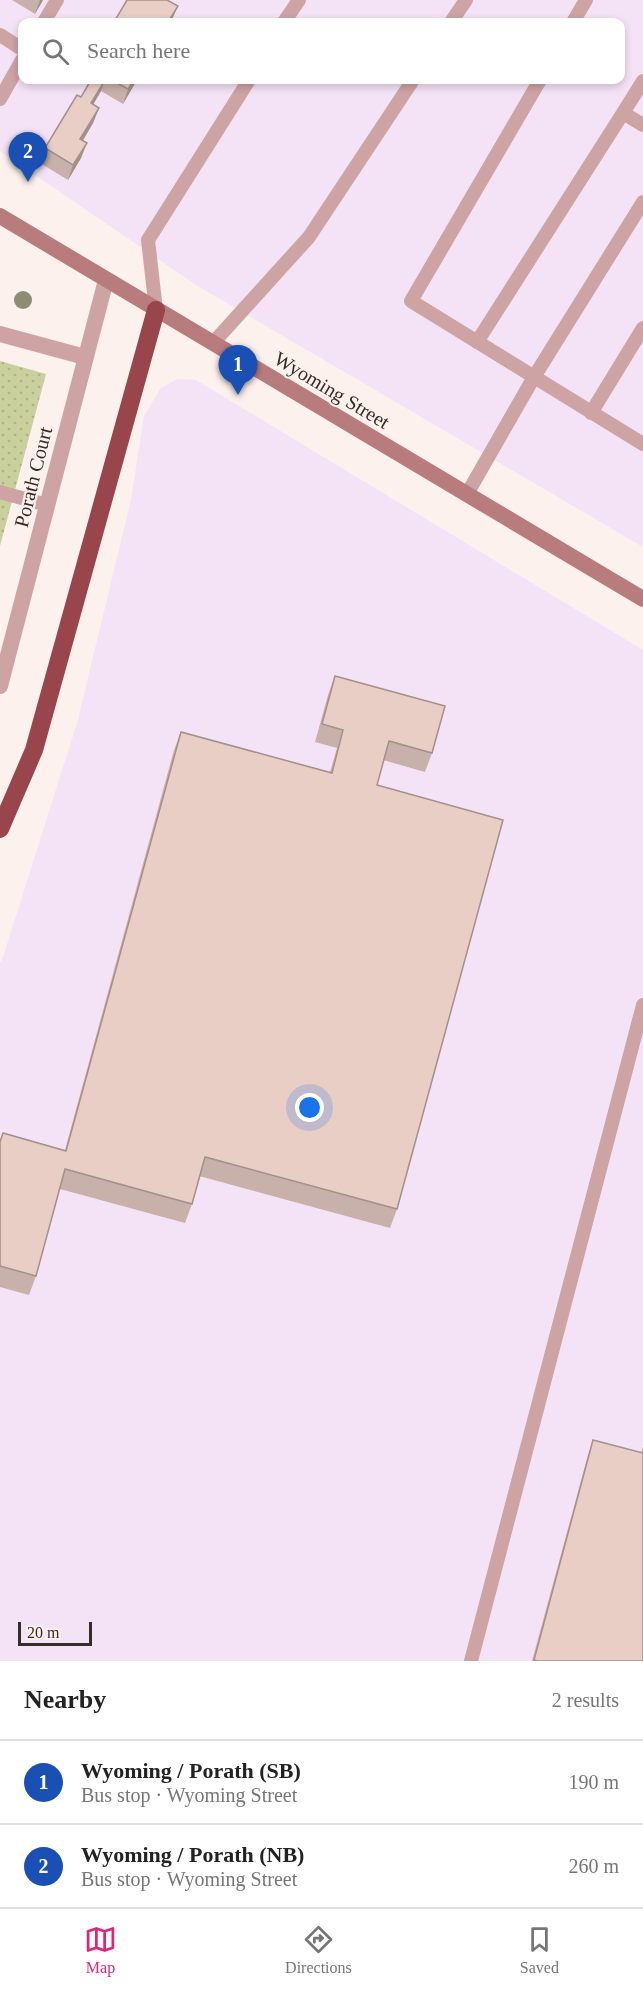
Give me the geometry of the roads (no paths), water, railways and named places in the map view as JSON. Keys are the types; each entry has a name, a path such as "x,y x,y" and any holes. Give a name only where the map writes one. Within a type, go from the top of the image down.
{"highway":[{"path":"0,829 34,750 156,310"}],"main road":[{"name":"Wyoming Street","path":"0,216 643,599"}],"street":[{"name":"Porath Court","path":"0,686 4,656 47,505 106,280"},
{"path":"0,334 85,357"}],"lane":[{"path":"46,18 57,0"},
{"path":"287,18 299,0"},
{"path":"454,18 466,0"},
{"path":"575,18 586,0"},
{"path":"0,35 18,46"},
{"path":"0,99 18,67"},
{"path":"477,342 643,81"},
{"path":"156,310 148,240 246,84"},
{"path":"213,344 309,237 410,84"},
{"path":"538,84 411,301 643,444"},
{"path":"623,113 643,125"},
{"path":"467,494 534,377 643,202"},
{"path":"591,412 643,328"},
{"path":"0,492 47,505"},
{"path":"471,1661 643,1005"}],"place":[{"name":"Wyoming / Porath (NB)","path":"28,182"},
{"name":"Wyoming / Porath (SB)","path":"238,395"}]}
